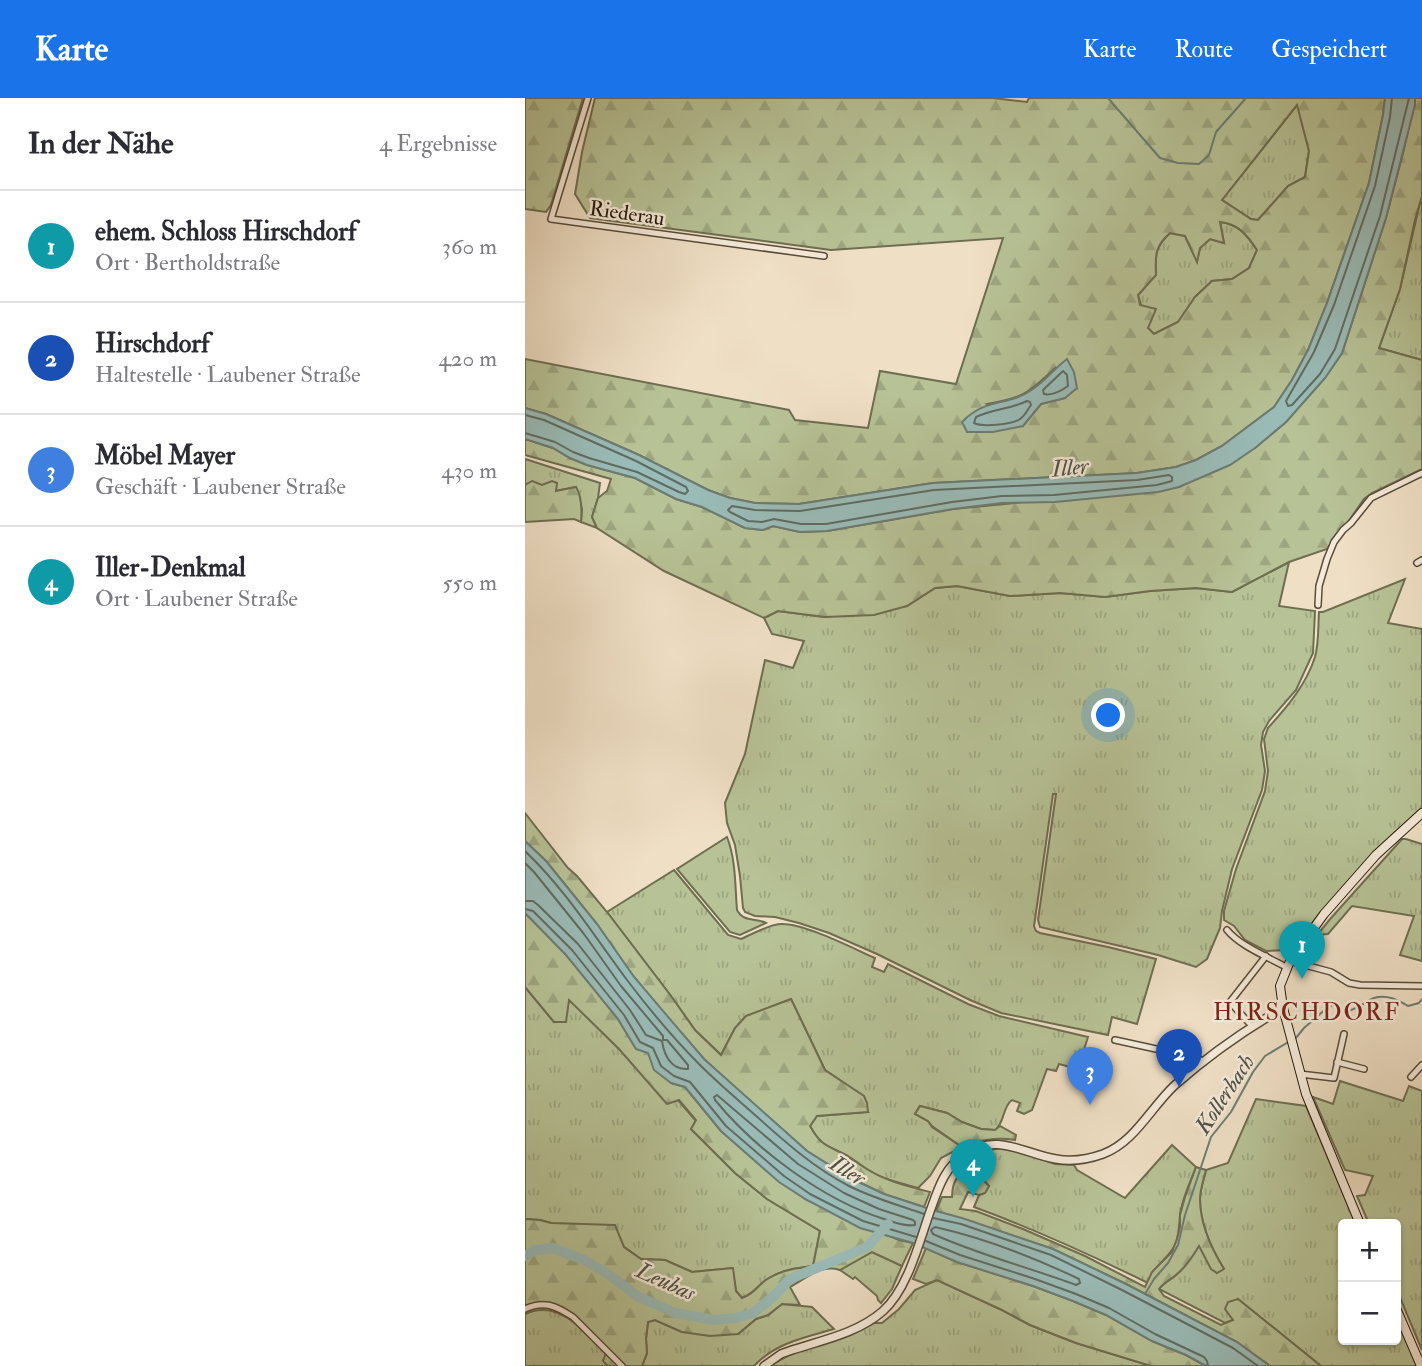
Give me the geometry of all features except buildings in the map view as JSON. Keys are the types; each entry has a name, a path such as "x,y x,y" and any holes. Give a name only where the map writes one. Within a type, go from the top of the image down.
{"main road":[{"path":"1358,1219 1308,1100 1283,1008 1280,986 1288,964 1324,914 1384,848 1422,813"},
{"path":"1401,1320 1421,1366"}],"street":[{"name":"Riederau","path":"588,98 551,219 824,256"},
{"path":"1318,605 1319,586 1327,559 1343,530 1371,498 1422,473"},
{"path":"1227,930 1232,936 1266,956 1288,964 1331,972 1349,984 1422,986"},
{"path":"1252,1026 1230,1002 1266,956"},
{"path":"764,1366 781,1354 853,1330 885,1310 899,1292 943,1178 957,1160 983,1146 1003,1144 1049,1158 1070,1160 1102,1154 1113,1149 1133,1133 1176,1084 1252,1026 1283,1008"},
{"path":"1300,1074 1334,1078 1343,1034"},
{"path":"1115,1040 1197,1058 1204,1062"},
{"path":"1337,1062 1364,1069"},
{"path":"1411,1076 1422,1065"},
{"path":"525,1309 536,1304 552,1306 573,1317 622,1366"}],"green space":[{"path":"525,98 583,98 551,205 546,212 525,209"},
{"path":"595,98 993,98 1027,102 1029,98 1385,98 1369,183 1308,350 1274,407 1222,446 1176,467 1137,473 933,483 799,504 755,503 730,498 546,414 525,408 525,359 789,410 795,420 868,428 880,371 956,384 1003,238 831,250 590,218 575,194","holes":["1297,105 1309,151 1305,177 1288,186 1258,220 1251,219 1222,200","1220,222 1242,231 1257,250 1249,268 1232,279 1212,281 1195,297 1178,322 1154,334 1148,328 1156,309 1140,305 1138,295 1156,275 1156,256 1161,242 1170,233 1185,236 1197,262 1200,248 1210,239 1224,243","1055,368 1065,398 1041,404 1023,426 987,404 1017,397 1032,389"]},
{"path":"1415,98 1422,98 1422,196 1400,289 1379,348 1422,360 1422,469 1364,499 1327,549 1289,562 1232,592 1196,588 1105,597 1060,593 1010,596 957,586 935,588 907,606 874,615 825,617 778,611 764,618 664,571 597,528 592,517 598,498 607,491 611,479 525,455 525,439 553,448 587,465 635,478 676,499 702,507 745,528 763,530 773,526 800,532 827,531 953,509 1179,487 1255,448 1286,422 1325,378 1342,353 1386,218"},
{"path":"1298,104 1309,151 1305,177 1288,186 1258,220 1251,219 1222,200"},
{"path":"1422,194 1422,360 1379,348 1400,289"},
{"path":"1220,222 1242,231 1257,250 1249,268 1232,279 1212,281 1195,297 1178,322 1154,334 1148,328 1138,295 1156,275 1156,257 1161,243 1170,233 1185,236 1197,261 1200,248 1210,239 1224,243"},
{"path":"525,459 600,483 592,517 597,528 581,522 582,509 576,487 555,491 532,482 525,485"},
{"path":"532,481 542,485 552,481 557,483 556,491 576,487 581,504 581,522 574,519 525,522 525,485"},
{"path":"1289,562 1279,606 1315,611 1313,653 1296,690 1263,732 1261,745 1265,771 1262,790 1232,869 1220,928 1207,959 1196,967 1158,955 1040,927 1038,920 1056,794 1053,794 1034,926 1040,933 1156,959 1137,1024 1112,1017 1108,1035 1001,1013 829,933 775,917 755,916 745,912 735,845 727,823 725,803 745,754 765,660 793,668 804,641 772,634 764,618 778,611 825,617 907,606 935,588 957,586 1010,596 1060,593 1105,597 1196,588 1232,592"},
{"path":"1405,579 1388,623 1422,629 1422,808 1398,830 1306,931 1290,944 1288,950 1266,951 1245,940 1234,926 1224,920 1224,911 1236,869 1265,791 1268,771 1264,739 1268,728 1307,677 1315,657 1319,612"},
{"path":"525,813 607,912 695,1030 721,1055 735,1028 746,1016 791,999 825,1070 864,1096 867,1103 868,1112 817,1116 810,1126 814,1133 826,1145 879,1176 930,1192 924,1207 884,1194 850,1178 807,1151 704,1059 634,977 597,924 546,861 525,841"},
{"path":"727,837 734,864 737,910 746,918 766,923 740,935 730,932 677,869"},
{"path":"1402,839 1422,844 1422,961 1400,955 1414,916 1352,906 1328,934 1317,935 1331,918"},
{"path":"674,870 728,935 741,939 777,924 816,932 875,958 872,967 884,972 888,964 968,1004 999,1016 1088,1037 1081,1059 1074,1057 1070,1067 1059,1064 1056,1071 1047,1069 1032,1110 1024,1114 1017,1111 1020,1103 1012,1100 995,1130 981,1129 947,1113 920,1106 915,1114 962,1147 941,1158 930,1176 918,1188 876,1175 822,1142 810,1126 817,1116 868,1112 838,1079 825,1070 791,999 746,1016 735,1028 721,1055 695,1030 607,912"},
{"path":"525,913 566,954 618,1019 636,1049 648,1052 671,1083 685,1087 721,1131 780,1182 807,1200 899,1240 913,1243 902,1266 872,1252 840,1270 820,1270 790,1287 800,1305 782,1304 768,1315 756,1319 738,1334 710,1336 682,1332 655,1320 648,1322 647,1353 642,1366 608,1366 603,1361 606,1353 580,1327 560,1314 537,1310 525,1314 525,1219 551,1223 615,1225 624,1247 641,1259 665,1260 692,1272 733,1268 736,1291 742,1298 774,1275 813,1266 820,1231 767,1199 735,1173 691,1129 696,1120 679,1100 667,1104 619,1049 569,1000 566,1022 554,1022 525,987"},
{"path":"525,987 554,1022 569,999 619,1049 678,1100 696,1121 691,1129 735,1173 767,1199 820,1231 813,1266 774,1275 742,1298 736,1291 732,1268 692,1272 665,1260 641,1259 624,1247 551,1223 525,1219"},
{"path":"1340,1081 1403,1101 1409,1086 1422,1091 1422,1350 1401,1300 1401,1219 1367,1219 1357,1196 1365,1195 1373,1176 1345,1170 1313,1097 1333,1104"},
{"path":"1256,1099 1306,1106 1354,1219 1338,1219 1338,1345 1401,1345 1401,1329 1417,1366 1321,1366 1238,1299 1233,1320 1225,1323 1159,1289 1184,1268 1199,1245 1224,1269 1204,1227 1200,1199 1206,1170 1228,1163"},
{"path":"920,1106 947,1113 981,1129 995,1130 1000,1126 1016,1135 1015,1140 988,1140 962,1147 915,1114"},
{"path":"1172,1145 1196,1167 1183,1203 1176,1243 1154,1270 1148,1283 1062,1243 974,1207 979,1195 985,1193 989,1186 971,1167 961,1171 977,1152 1010,1149 1055,1164 1074,1165 1077,1170 1125,1198"},
{"path":"971,1167 989,1186 985,1193 979,1195 968,1192 960,1209 976,1211 1023,1229 1085,1256 1145,1287 1152,1272 1172,1252 1185,1197 1196,1167 1206,1170 1200,1208 1204,1227 1224,1269 1217,1273 1211,1269 1199,1246 1183,1268 1159,1289 1164,1296 1221,1325 1233,1320 1225,1309 1228,1302 1238,1299 1321,1366 1270,1366 1237,1342 1053,1249 936,1211 942,1197 952,1197 959,1175"},
{"path":"926,1248 957,1262 1073,1301 1206,1366 1151,1366 1076,1343 1030,1325 937,1280 926,1284 913,1279"},
{"path":"872,1252 902,1266 892,1289 881,1303 877,1296 855,1277 853,1279 840,1270"},
{"path":"937,1280 1030,1325 1076,1343 1151,1366 769,1366 793,1353 852,1334 874,1323 882,1323 899,1309 915,1290"},
{"path":"782,1304 812,1307 834,1329 781,1346 754,1366 642,1366 647,1353 648,1322 655,1320 682,1332 738,1334 756,1319 768,1315"},
{"path":"533,1310 551,1310 571,1319 606,1353 604,1361 608,1366 525,1366 525,1314"}],"water":[{"path":"1385,98 1415,98 1415,105 1386,218 1342,353 1325,378 1286,422 1255,448 1230,465 1179,487 1158,492 953,509 827,531 800,532 773,526 763,530 745,528 702,507 676,499 635,478 587,465 553,448 525,439 525,408 546,414 639,455 708,490 755,503 799,504 933,483 1137,473 1176,467 1196,460 1222,446 1274,407 1308,350 1369,183"},
{"path":"1067,359 1074,372 1077,388 1065,398 1041,404 1023,426 993,432 967,432 962,422 971,414 988,405 1024,395"},
{"path":"525,841 546,861 597,924 634,977 704,1059 807,1151 850,1178 884,1194 1053,1249 1237,1342 1270,1366 1206,1366 1073,1301 957,1262 913,1243 860,1228 779,1182 721,1131 685,1087 671,1083 654,1070 648,1053 636,1049 618,1019 566,955 525,913"}],"waterway":[{"path":"1108,98 1160,158 1178,163 1199,164 1209,155 1216,132 1246,98"},
{"name":"Kollerbach","path":"1295,1039 1304,1028 1333,1005 1347,1011 1379,997 1392,998 1408,1006 1419,1003 1422,999"},
{"name":"Kollerbach","path":"1145,1294 1178,1245 1211,1137 1231,1112 1265,1056 1290,1041"},
{"name":"Leubas","path":"525,1256 535,1250 553,1248 584,1260 639,1297 675,1313 714,1320 753,1313 790,1279 867,1247 888,1224"}],"place":[{"name":"ehem. Schloss Hirschdorf","path":"1302,979"},
{"name":"Hirschdorf","path":"1179,1087"},
{"name":"Möbel Mayer","path":"1090,1105"},
{"name":"Iller-Denkmal","path":"973,1197"}],"district":[{"name":"HIRSCHDORF","path":"1307,1012"}],"water label":[{"name":"Iller","path":"1070,467"},
{"name":"Iller","path":"848,1170"}]}
